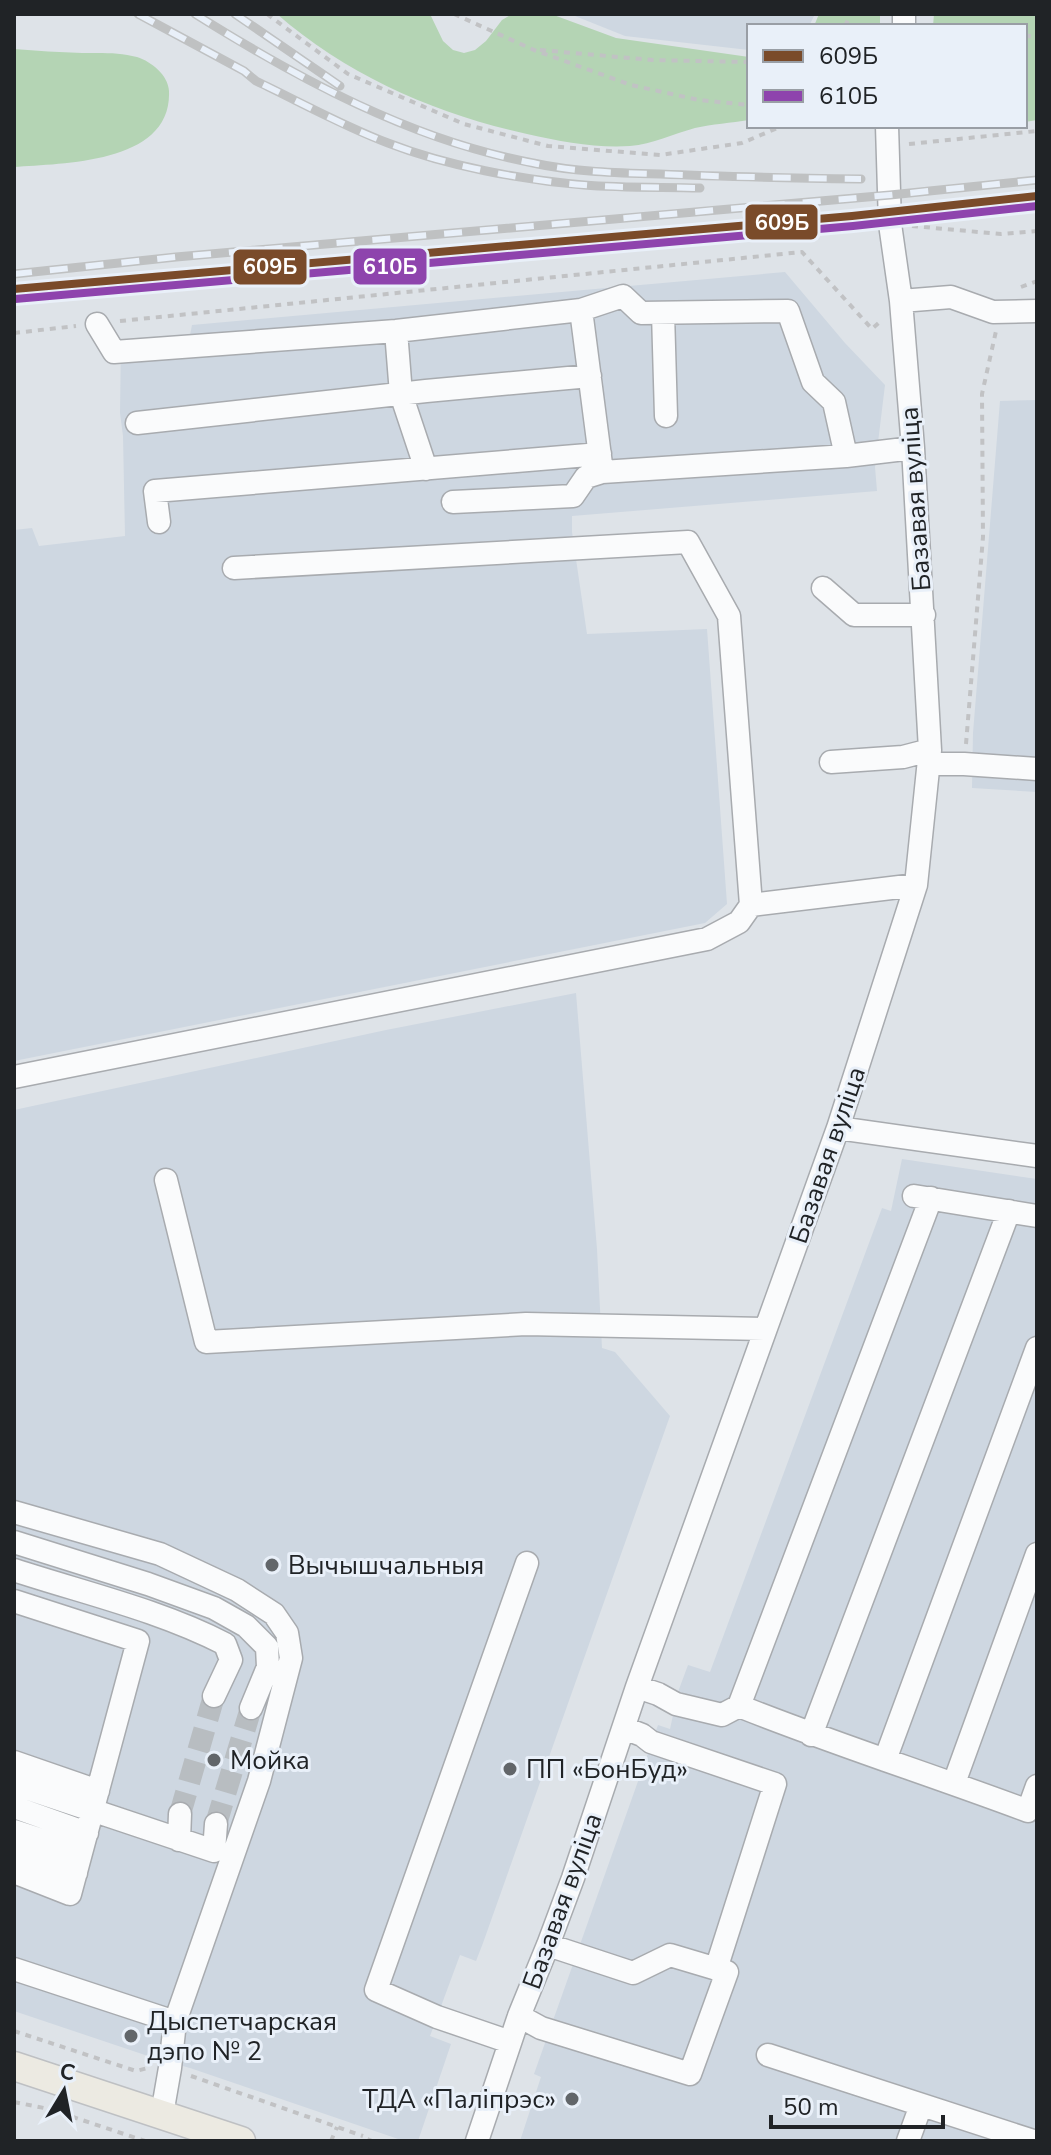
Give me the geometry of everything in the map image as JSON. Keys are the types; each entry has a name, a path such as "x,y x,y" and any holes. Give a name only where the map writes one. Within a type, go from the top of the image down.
{"main road":[{"path":"14,2066 241,2141"}],"street":[{"name":"Базавая вуліца","path":"477,2141 838,1128 916,885 930,757 913,448 901,301 890,224 887,136"},
{"path":"97,324 114,352 396,331 581,310 623,296 641,313 788,311 813,382 834,402 846,456"},
{"path":"901,301 951,297 993,312 1037,311"},
{"path":"581,310 601,463"},
{"path":"663,313 666,416"},
{"path":"396,331 401,394 426,469"},
{"path":"137,423 590,376"},
{"path":"159,522 155,491 426,469 846,456 913,448"},
{"path":"453,502 573,496 601,463"},
{"path":"14,1077 707,939 739,922 751,905 729,616 688,542 234,568"},
{"path":"823,588 854,615 924,615"},
{"path":"831,762 930,757 964,764 1037,769"},
{"path":"751,905 916,885"},
{"path":"838,1128 1037,1156"},
{"path":"166,1180 206,1342 526,1324 765,1329"},
{"path":"637,1687 676,1704 722,1715 739,1706 922,1197 1037,1216"},
{"path":"811,1735 1009,1211"},
{"path":"885,1760 1037,1348"},
{"path":"14,1512 160,1554 237,1590 274,1614 287,1633 291,1658 259,1781 175,2022 162,2114"},
{"path":"14,1542 148,1584 214,1608 246,1626 267,1647 268,1667 251,1708"},
{"path":"954,1783 1037,1554"},
{"path":"510,2042 437,2017 376,1990 527,1563"},
{"path":"14,1570 139,1610 225,1644 231,1660 214,1696"},
{"path":"14,1601 138,1641 84,1843"},
{"path":"739,1706 811,1735 1028,1811 1037,1786"},
{"path":"624,1728 651,1742 775,1784 716,1969"},
{"path":"14,1762 84,1843"},
{"path":"14,1784 84,1843"},
{"path":"14,1807 84,1843"},
{"path":"179,1840 180,1814"},
{"path":"14,1851 84,1843 179,1840 214,1851 216,1824"},
{"path":"14,1831 84,1843"},
{"path":"14,1872 84,1843"},
{"path":"519,2016 541,2028 690,2074 727,1972 670,1955 633,1973 548,1945"},
{"path":"14,1969 175,2022"},
{"path":"768,2055 1033,2141"},
{"path":"908,2141 921,2105"}],"path":[{"path":"267,14 348,74 464,124 548,146 660,155 742,143 777,128"},
{"path":"454,14 534,50 631,85 699,100 747,105"},
{"path":"534,50 652,60 747,62"},
{"path":"887,136 1037,131"},
{"path":"890,224 1001,234 1037,231"},
{"path":"14,333 802,252 872,329 901,301"},
{"path":"964,764 983,537 982,394 996,330 993,312"},
{"path":"14,2102 49,2109 145,2141"},
{"path":"312,2120 363,2136"},
{"path":"331,2141 337,2127"}],"shaded area":[{"path":"570,14 815,14 810,24 747,24 747,50 625,36"},
{"path":"785,272 885,385 875,467 877,491 572,516 587,634 707,629 727,904 705,923 14,1061 14,530 32,528 39,546 125,536 120,413 121,341 190,335 192,325"},
{"path":"1037,400 1037,792 972,788 973,733 1000,401"},
{"path":"576,993 602,1348 615,1352 670,1416 483,1943 476,1961 460,1955 430,2036 451,2044 418,2141 404,2141 14,2011 14,1110 386,1030"},
{"path":"902,1159 1037,1179 1037,2141 520,2141 541,2077 534,2074 658,1725 670,1729 688,1665 710,1672 882,1208 891,1211"}],"green space":[{"path":"277,14 430,14 443,41 453,50 464,53 475,50 502,20 512,14 551,14 616,38 747,57 747,120 695,128 630,146 553,140 493,126 427,104 363,74 304,36"},
{"path":"819,14 880,14 880,24 815,24"},
{"path":"934,14 1037,14 1037,120 1027,122 1027,24 933,24"},
{"path":"14,49 130,55 143,59 158,70 168,85 165,115 153,133 134,146 111,155 59,164 14,167"}],"tunnel":[{"path":"180,1814 214,1696"},
{"path":"216,1824 251,1708"}],"railway":[{"path":"138,14 244,71 256,81 355,129 435,159 510,176 560,183 700,188"},
{"path":"195,14 315,84 357,104 400,123 488,153 548,166 596,172 861,179"},
{"path":"235,14 340,86"},
{"path":"14,274 1037,180"},
{"path":"927,208 1037,201"},
{"path":"747,218 852,216"}],"transit line":[{"name":"609Б","path":"14,289 852,216 1037,196"},
{"name":"610Б","path":"15,299 853,226 1037,206"}],"place":[{"name":"Вычышчальныя","path":"272,1565"},
{"name":"Мойка","path":"214,1760"},
{"name":"ПП «БонБуд»","path":"510,1769"},
{"name":"Дыспетчарская дэпо № 2","path":"131,2036"},
{"name":"ТДА «Паліпрэс»","path":"572,2099"}]}
